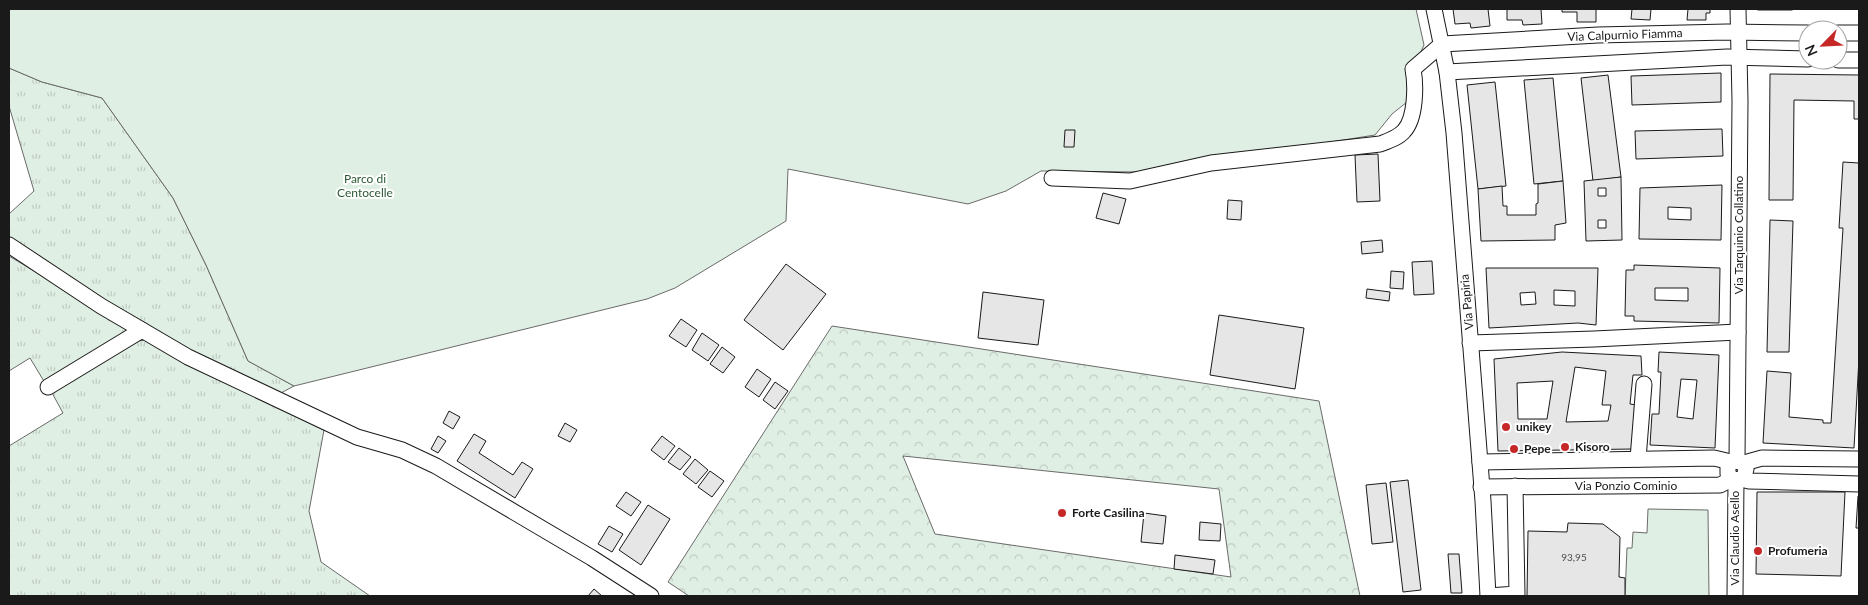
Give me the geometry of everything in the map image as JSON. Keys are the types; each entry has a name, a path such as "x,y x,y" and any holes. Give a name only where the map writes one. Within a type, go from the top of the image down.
{"street":[{"name":"Via Papiria","path":"1434,9 1447,72 1454,133 1482,488 1488,596"},
{"name":"Via Tarquinio Collatino","path":"1737,462 1740,58 1738,9"},
{"name":"Via Calpurnio Fiamma","path":"1442,44 1598,35 1798,33"},
{"path":"1052,178 1130,181 1212,163 1380,144 1389,141 1405,130 1410,121 1416,83 1413,69 1442,44"},
{"path":"1447,72 1740,58 1798,59"},
{"path":"9,245 101,306 188,357 314,417 358,436 402,450 436,466 592,558 651,596"},
{"path":"48,387 142,330"},
{"path":"1470,343 1738,332"},
{"path":"1638,459 1644,384"},
{"path":"1480,462 1714,458 1737,462 1762,458 1859,460"},
{"path":"1488,596 1517,594 1516,486 1511,479 1509,471 1510,465 1517,460"},
{"name":"Via Claudio Asello","path":"1735,596 1736,479 1727,470 1728,465 1737,462"},
{"name":"Via Ponzio Cominio","path":"1482,488 1516,486 1720,485 1736,479 1859,484"}],"green space":[{"name":"Parco di Centocelle","path":"9,9 1416,9 1424,45 1413,69 1407,102 1392,114 1375,135 1139,172 1041,171 1006,191 968,204 788,169 786,221 675,288 647,299 294,386 248,361 206,265 173,198 102,98 42,82 9,68"},
{"path":"9,68 42,82 102,98 173,198 206,265 248,361 294,386 279,394 171,342 9,242 9,214 34,191 9,106"},
{"path":"9,256 128,327 126,333 45,383 30,358 9,371"},
{"path":"832,326 1319,401 1360,596 689,596 668,582","holes":["903,456 1219,489 1231,577 935,534"]},
{"path":"147,340 324,430 309,511 321,562 370,596 9,596 9,446 63,413 51,391 137,341"},
{"path":"1648,509 1708,510 1709,596 1625,596 1627,548 1632,548 1633,532 1647,533"}],"building":[{"path":"1453,9 1488,9 1490,26 1471,28 1470,23 1455,24"},
{"path":"1507,9 1541,9 1542,24 1523,25 1522,20 1507,20"},
{"path":"1562,9 1596,9 1596,22 1577,22 1577,12 1562,12"},
{"path":"1632,9 1651,9 1650,20 1631,19"},
{"path":"1688,9 1710,9 1710,13 1706,13 1706,20 1687,20"},
{"path":"1792,9 1792,10 1758,10"},
{"path":"1721,73 1721,102 1632,105 1631,76"},
{"path":"1770,74 1859,75 1859,119 1854,119 1854,101 1794,100 1793,200 1769,200"},
{"path":"1608,75 1621,177 1593,181 1581,78"},
{"path":"1553,78 1563,181 1534,184 1524,80"},
{"path":"1495,82 1506,186 1478,189 1467,85"},
{"path":"1722,129 1723,156 1636,159 1635,131"},
{"path":"1065,130 1075,130 1074,147 1064,147"},
{"path":"1378,154 1380,201 1357,202 1355,155"},
{"path":"1843,162 1859,163 1859,358 1854,448 1763,443 1767,371 1791,373 1789,417 1823,420 1823,423 1831,423 1843,228 1839,228"},
{"path":"1621,177 1622,240 1586,241 1584,181","holes":["1598,188 1606,188 1606,196 1598,196","1598,220 1606,220 1606,228 1598,228"]},
{"path":"1563,181 1566,223 1555,225 1555,240 1481,241 1478,189 1502,186 1503,206 1507,206 1507,215 1536,215 1538,184"},
{"path":"1722,185 1721,240 1639,239 1640,188","holes":["1668,207 1691,208 1691,220 1668,219"]},
{"path":"1103,193 1126,199 1119,224 1096,218"},
{"path":"1228,200 1242,201 1241,220 1227,219"},
{"path":"1770,220 1793,221 1789,352 1767,352"},
{"path":"1382,240 1383,252 1362,254 1361,242"},
{"path":"1432,261 1434,294 1414,295 1412,262"},
{"path":"786,264 826,294 783,350 744,320"},
{"path":"1634,265 1720,268 1719,323 1634,321 1634,316 1625,316 1626,270 1634,270","holes":["1655,288 1688,288 1688,301 1655,300"]},
{"path":"1486,268 1598,268 1596,325 1578,323 1489,328","holes":["1554,290 1575,291 1575,306 1554,305","1535,292 1536,304 1521,305 1520,293"]},
{"path":"1391,271 1404,272 1403,289 1390,288"},
{"path":"1367,289 1390,292 1389,301 1366,298"},
{"path":"983,292 1044,300 1038,345 978,338"},
{"path":"1219,315 1304,328 1295,389 1210,375"},
{"path":"681,319 697,330 686,347 669,336"},
{"path":"702,333 719,345 708,361 692,350"},
{"path":"722,347 735,357 723,373 710,364"},
{"path":"1562,352 1641,356 1642,375 1633,375 1630,404 1637,405 1633,449 1498,451 1494,359","holes":["1575,367 1606,371 1602,405 1611,405 1608,421 1566,422","1553,381 1547,419 1518,419 1517,383"]},
{"path":"1659,352 1719,355 1715,448 1650,445 1652,414 1659,414 1661,372 1658,372","holes":["1681,379 1697,380 1693,419 1677,417"]},
{"path":"757,369 771,379 759,397 745,387"},
{"path":"775,382 788,391 775,409 763,400"},
{"path":"449,411 460,417 453,429 443,423"},
{"path":"565,423 577,430 570,442 558,436"},
{"path":"474,434 486,441 479,453 513,475 522,462 533,469 515,498 457,461"},
{"path":"438,436 446,441 438,453 431,449"},
{"path":"662,436 675,446 664,460 651,450"},
{"path":"679,448 691,457 680,470 668,462"},
{"path":"695,459 708,470 696,484 683,474"},
{"path":"710,471 724,481 712,497 698,487"},
{"path":"1408,480 1421,590 1403,592 1390,482"},
{"path":"1386,483 1393,542 1372,544 1366,485"},
{"path":"626,492 641,502 631,516 616,506"},
{"path":"1757,492 1845,492 1841,576 1756,574"},
{"path":"1858,496 1859,528 1856,528"},
{"path":"648,505 670,519 641,565 619,550"},
{"path":"1144,513 1166,516 1163,544 1141,542"},
{"path":"1200,522 1221,524 1220,541 1199,540"},
{"path":"1568,523 1603,524 1620,537 1619,577 1625,578 1625,596 1527,596 1528,531 1567,532"},
{"path":"609,526 623,534 612,552 598,544"},
{"path":"1448,554 1459,554 1462,593 1451,593"},
{"path":"1175,555 1215,560 1213,574 1174,569"},
{"path":"594,589 602,596 588,596"}],"place":[{"name":"unikey","path":"1506,427"},
{"name":"Kisoro","path":"1565,447"},
{"name":"Pepe","path":"1514,449"},
{"name":"Forte Casilina","path":"1062,513"},
{"name":"Profumeria","path":"1758,551"}]}
